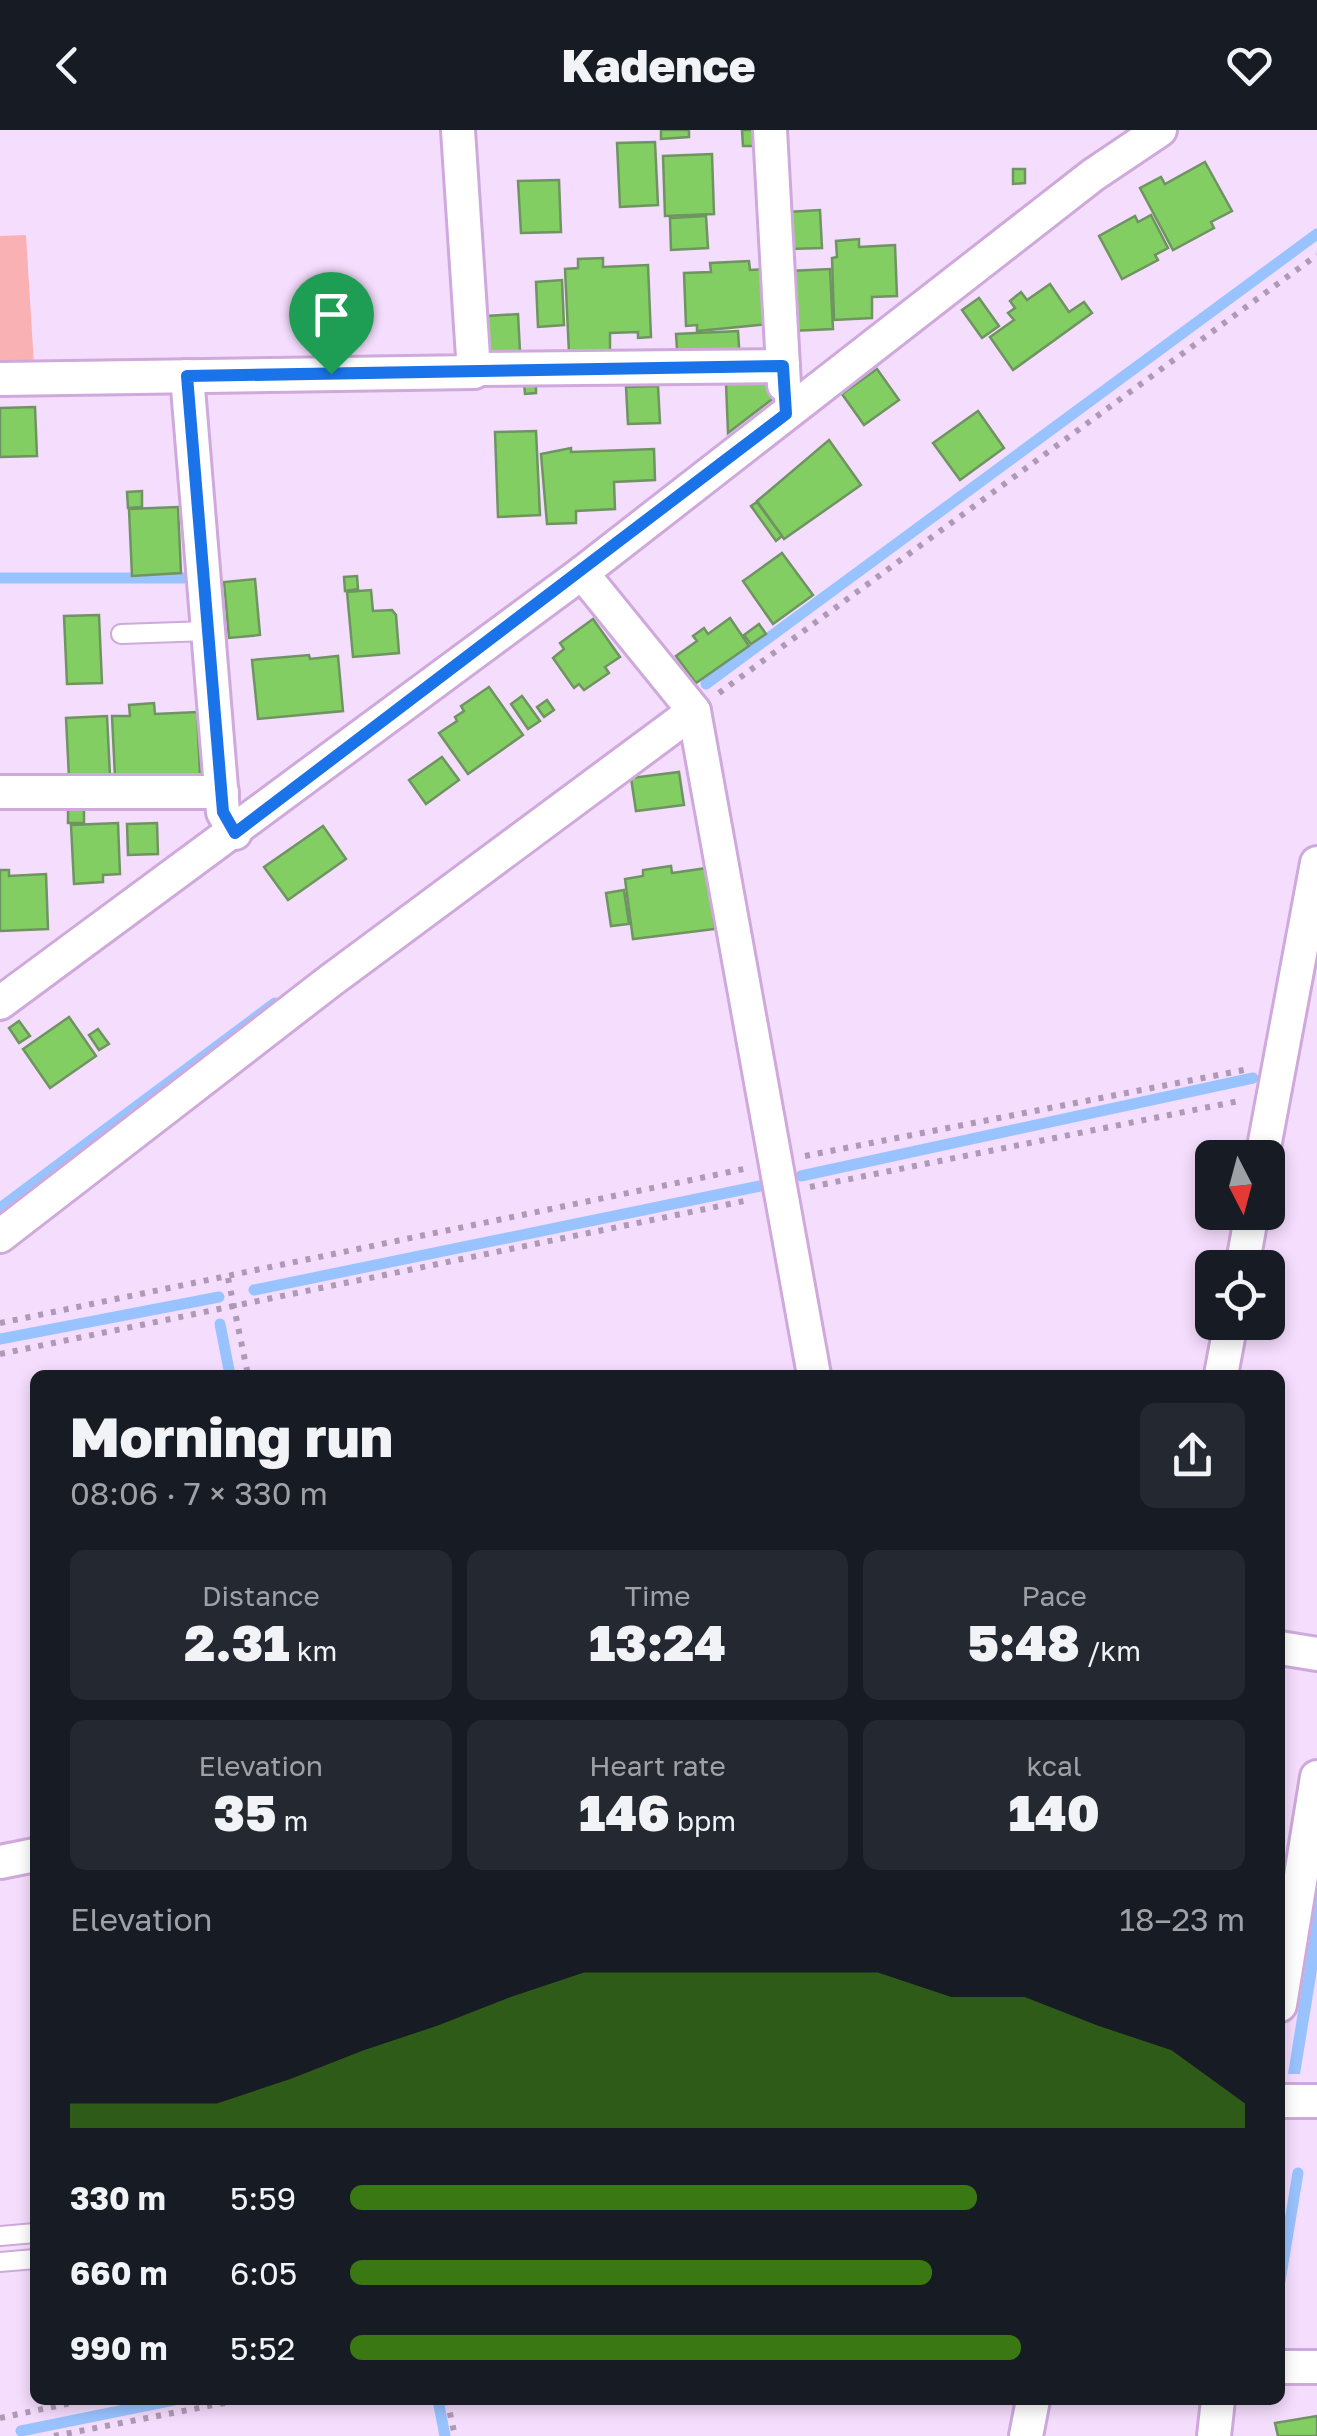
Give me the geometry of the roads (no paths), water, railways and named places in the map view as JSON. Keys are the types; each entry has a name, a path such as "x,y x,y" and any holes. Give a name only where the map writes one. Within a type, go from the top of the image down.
{"street":[{"path":"458,130 474,369"},
{"path":"770,130 786,414"},
{"path":"0,1003 582,573 1093,175 1160,130"},
{"path":"0,379 783,366"},
{"path":"187,376 223,812 235,833"},
{"path":"582,573 694,711 813,1370"},
{"path":"0,1236 330,981 694,711"},
{"path":"0,792 222,792"},
{"path":"1265,1140 1317,863"},
{"path":"1222,1370 1228,1340"},
{"path":"1285,1649 1317,1654"},
{"path":"1285,1974 1317,1779"},
{"path":"0,1862 30,1855"},
{"path":"1285,2101 1317,2101"},
{"path":"1285,2368 1317,2367"},
{"path":"1026,2436 1031,2405"},
{"path":"1214,2436 1217,2405"}],"lane":[{"path":"121,634 208,630"},
{"path":"0,2236 30,2233"},
{"path":"0,2262 30,2259"}],"water":[{"path":"1317,1893 1317,1970 1300,2074 1288,2074"}],"waterway":[{"path":"706,684 1317,234"},
{"path":"0,578 191,578"},
{"path":"0,1208 275,1003"},
{"path":"801,1176 1253,1078"},
{"path":"254,1290 760,1186"},
{"path":"0,1339 219,1297"},
{"path":"220,1324 229,1370"},
{"path":"1285,2251 1298,2173"},
{"path":"21,2431 149,2405"},
{"path":"439,2405 445,2436"}]}
